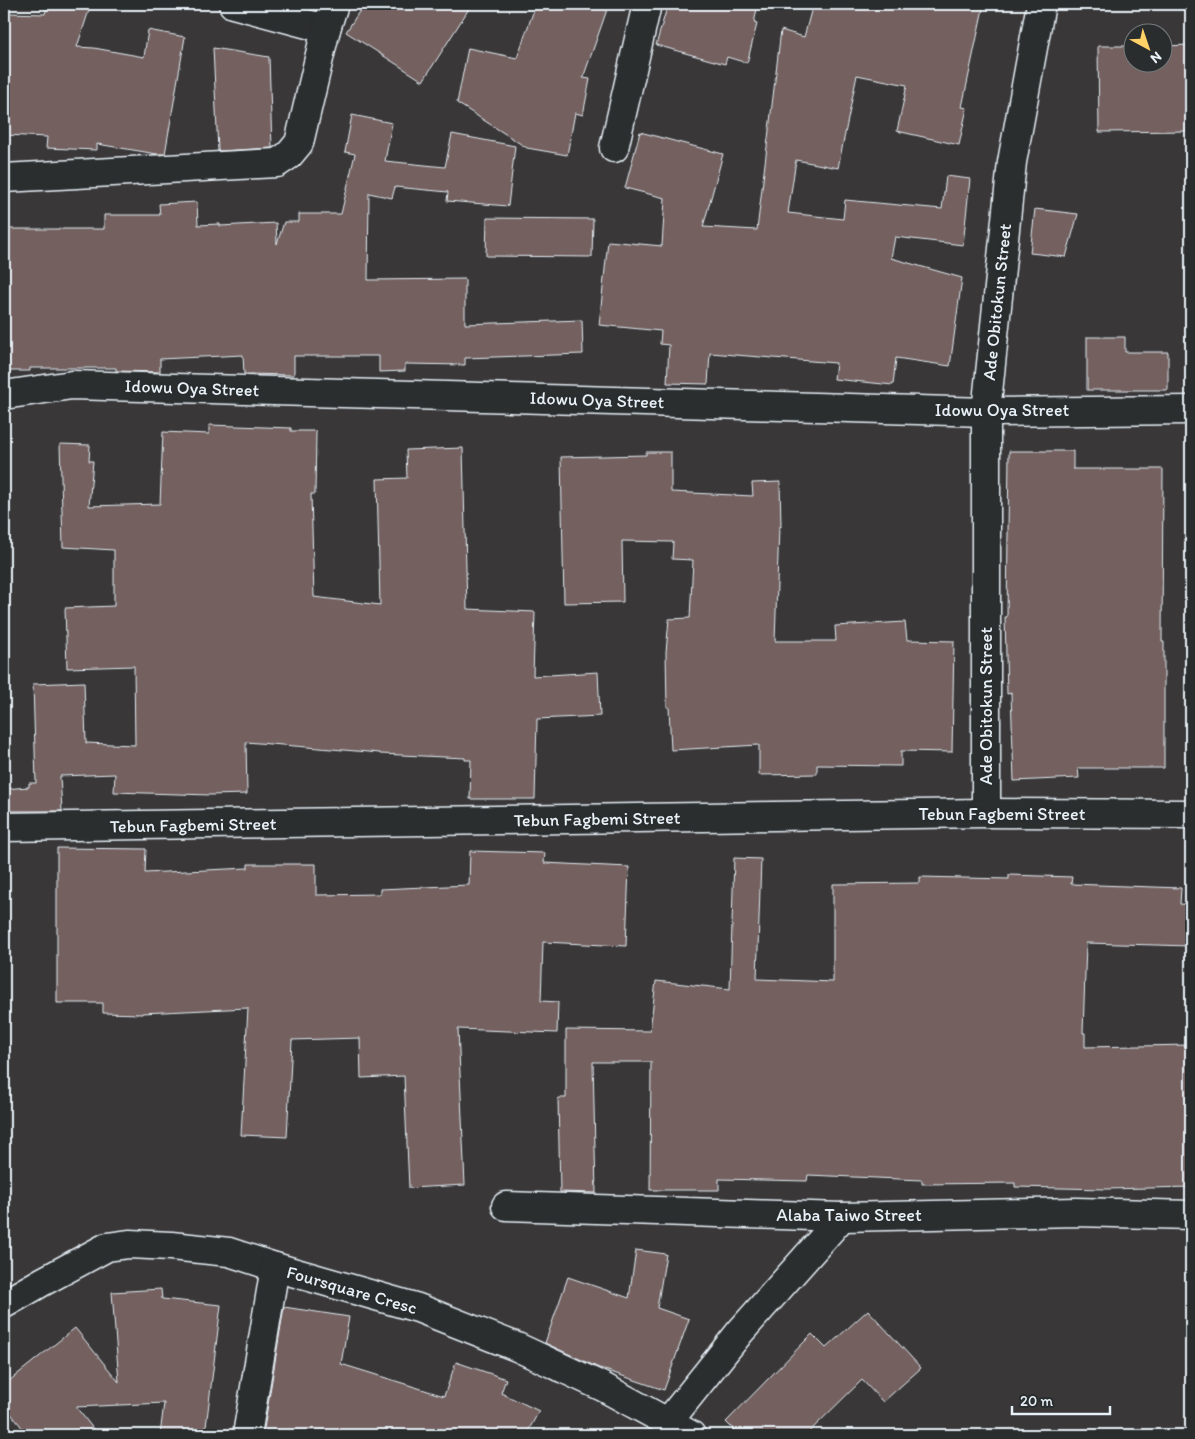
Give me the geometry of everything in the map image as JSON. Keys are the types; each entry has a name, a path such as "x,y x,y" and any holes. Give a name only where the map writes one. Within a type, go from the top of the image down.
{"street":[{"path":"4,178 278,163 289,155 299,143 330,16 233,4"},
{"path":"614,148 647,4"},
{"name":"Ade Obitokun Street","path":"986,813 986,412 1012,162 1040,4"},
{"name":"Idowu Oya Street","path":"4,395 72,385 986,412 1191,410"},
{"name":"Tebun Fagbemi Street","path":"4,827 986,813 1191,814"},
{"name":"Alaba Taiwo Street","path":"506,1206 842,1217 1076,1212 1191,1215"},
{"path":"679,1429 740,1332 842,1217"},
{"name":"Foursquare Cresc","path":"4,1304 107,1247 129,1244 229,1252 275,1268 418,1308 490,1336 603,1387 679,1429"},
{"path":"247,1435 275,1268"}],"building":[{"path":"48,4 91,4 77,47 94,48 144,57 148,30 185,37 165,154 97,144 97,150 46,148 47,137 4,135 6,13 45,14"},
{"path":"364,4 472,4 423,81 346,32"},
{"path":"536,4 609,4 583,78 590,79 583,115 575,113 567,155 527,148 457,103 468,48 517,58"},
{"path":"668,4 758,4 754,23 757,24 747,63 727,57 725,64 656,45"},
{"path":"813,4 984,4 962,107 967,108 959,145 897,131 907,85 857,75 838,168 796,160 788,213 843,219 845,200 942,209 946,176 970,179 963,245 895,237 891,258 962,278 950,366 896,358 893,385 834,379 836,363 710,353 708,384 667,383 669,345 660,344 661,331 599,325 608,241 662,246 665,198 625,188 640,132 723,154 703,227 757,230 781,30 804,37"},
{"path":"1191,45 1191,131 1099,132 1098,46 1122,46 1122,72 1172,72 1172,46"},
{"path":"213,48 269,57 272,148 218,151"},
{"path":"352,115 392,123 385,161 445,167 452,134 515,146 508,206 447,201 448,192 395,187 392,198 369,193 368,280 465,279 465,324 582,320 583,354 465,358 465,365 405,364 405,371 379,372 379,356 294,356 294,375 244,374 243,355 160,359 160,372 116,371 116,368 30,368 30,371 4,371 4,229 104,229 104,215 160,215 159,204 197,202 198,225 220,224 220,226 276,223 277,244 284,222 299,222 299,214 341,214 355,154 345,152"},
{"path":"1035,209 1078,214 1066,257 1030,253"},
{"path":"487,218 593,219 592,257 486,256"},
{"path":"1087,337 1125,337 1125,352 1168,352 1168,390 1087,390"},
{"path":"209,425 291,428 291,431 316,431 315,494 311,494 314,597 380,605 377,479 407,478 406,450 463,448 467,609 535,612 533,676 598,672 600,716 537,719 535,799 470,799 471,760 465,760 465,758 380,754 246,742 247,794 210,795 114,792 115,774 60,776 62,811 4,811 4,789 29,787 29,783 36,783 33,684 84,682 86,743 135,745 134,666 67,668 65,608 114,606 114,550 63,547 60,444 90,445 89,461 93,461 89,506 160,504 163,432 209,434"},
{"path":"1009,451 1073,451 1073,469 1163,469 1162,642 1164,642 1164,768 1078,768 1079,778 1014,781 1011,693 1007,694 1005,617 1007,617"},
{"path":"646,452 671,452 671,492 753,496 752,483 780,482 781,527 779,527 775,641 836,641 835,626 905,622 907,640 954,641 952,752 901,751 901,766 817,765 817,774 759,775 759,745 671,750 669,707 667,707 666,652 669,619 690,618 693,560 672,559 673,542 622,541 623,602 564,603 561,457 646,455"},
{"path":"57,848 146,849 145,873 248,868 248,864 316,864 316,895 380,894 380,889 469,885 470,851 545,853 544,863 629,867 626,946 543,942 541,1001 558,1002 557,1033 458,1029 465,1185 409,1188 404,1076 361,1078 360,1038 292,1040 287,1137 241,1135 248,1008 142,1014 103,1013 103,1003 57,1003"},
{"path":"734,858 761,859 757,979 833,982 833,884 920,883 920,877 1009,879 1009,875 1072,877 1071,884 1181,888 1180,904 1191,905 1191,946 1086,943 1083,1033 1085,1033 1085,1047 1191,1045 1191,1187 1106,1189 1015,1187 1015,1183 922,1184 922,1180 808,1175 807,1181 719,1179 719,1190 650,1190 651,1062 593,1062 596,1193 560,1192 558,1098 566,1098 566,1030 650,1031 656,981 730,989"},
{"path":"636,1250 666,1254 657,1308 689,1319 664,1390 599,1368 545,1343 568,1277 629,1298"},
{"path":"161,1289 162,1299 221,1305 205,1435 160,1435 164,1403 76,1407 98,1435 28,1435 4,1405 4,1385 75,1328 119,1382 112,1292"},
{"path":"284,1307 349,1317 341,1364 444,1396 456,1362 506,1379 501,1393 539,1411 526,1435 263,1435"},
{"path":"868,1310 921,1368 883,1402 862,1380 806,1435 739,1435 726,1422 812,1334 826,1348"}]}
